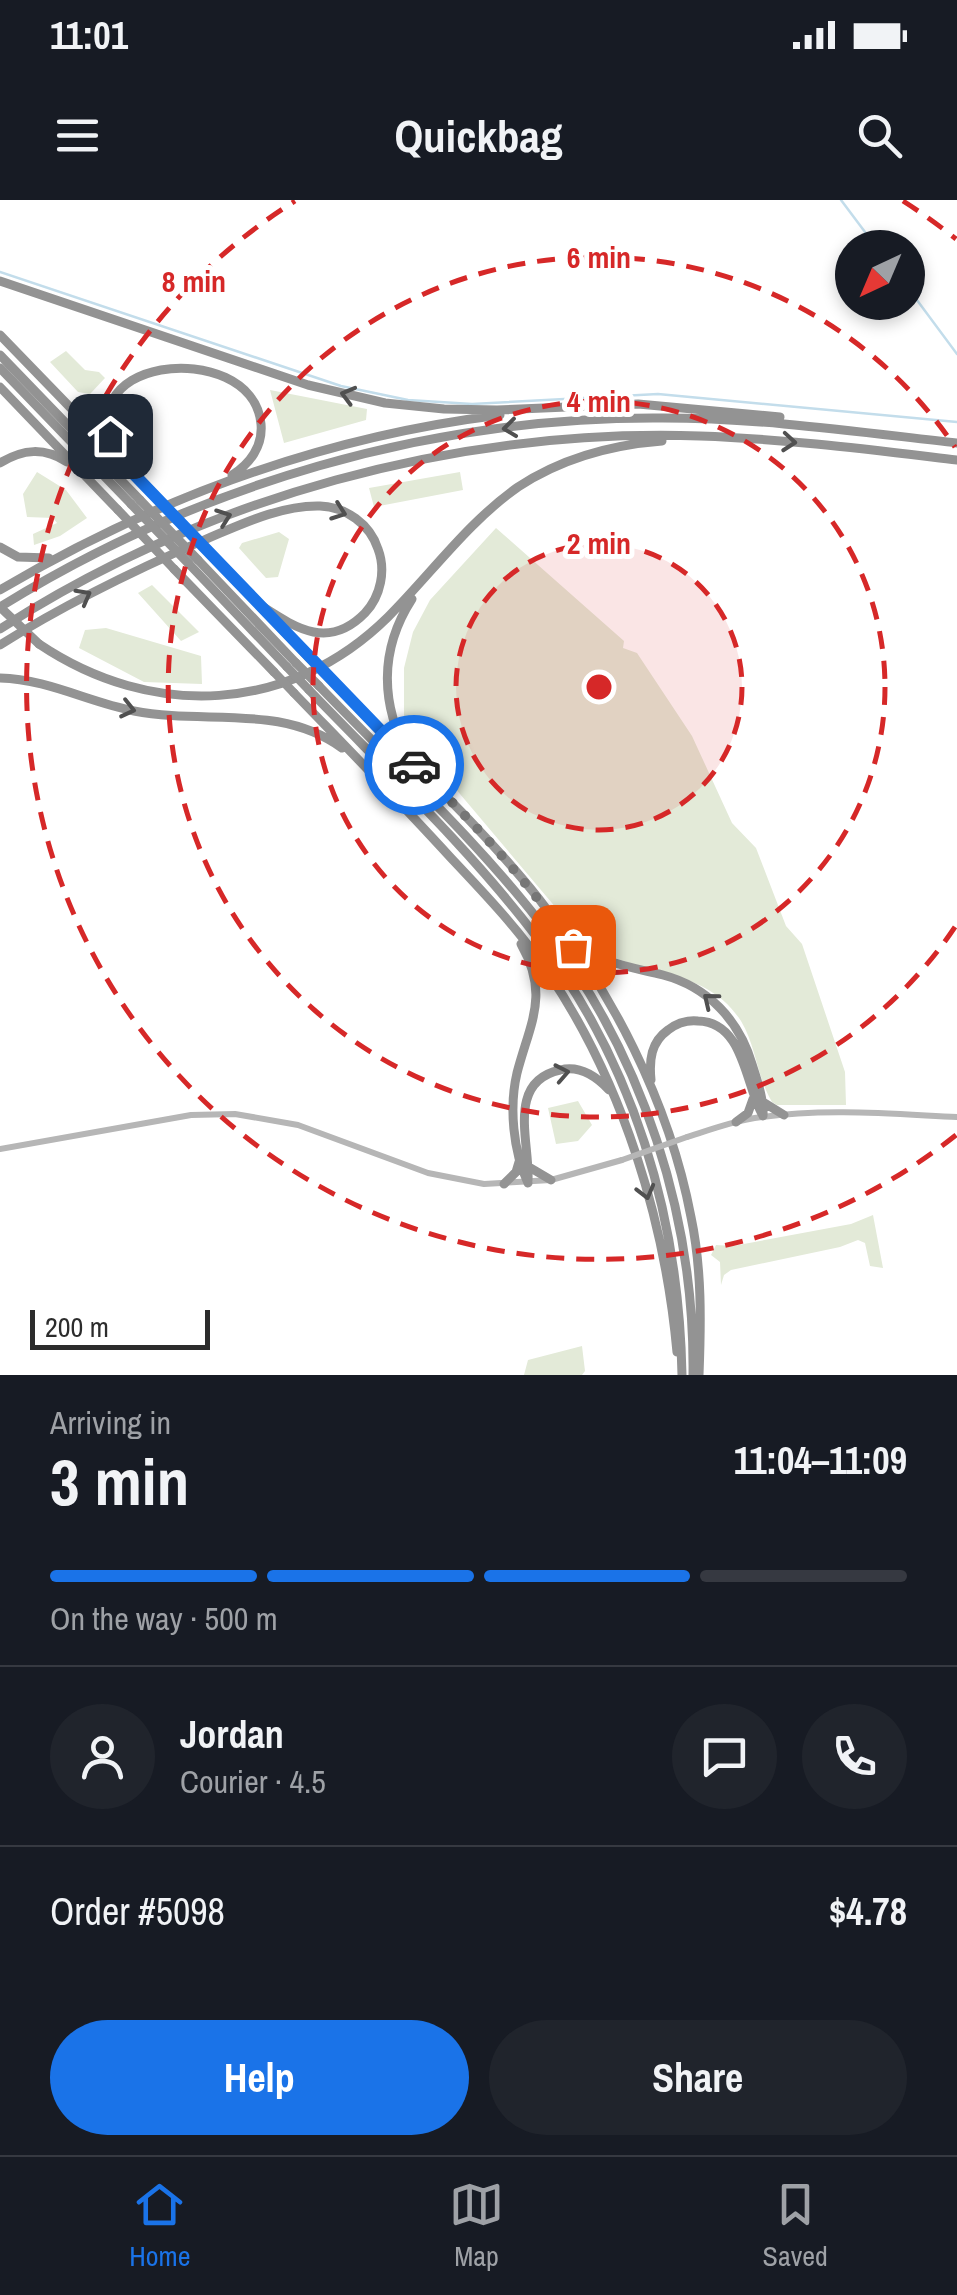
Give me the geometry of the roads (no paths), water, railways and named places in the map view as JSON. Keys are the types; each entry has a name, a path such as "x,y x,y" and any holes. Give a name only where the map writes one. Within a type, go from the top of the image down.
{"highway":[{"path":"0,281 308,385 366,400 444,409 669,406 792,419 817,426"},
{"path":"0,334 506,862 556,923 614,1013 654,1094 679,1166 692,1219 700,1302 696,1375"},
{"path":"0,355 314,688 519,896 568,960 603,1018 646,1108 670,1187 689,1287 696,1375"},
{"path":"0,368 136,502"},
{"path":"126,466 113,446 108,422 117,394 130,380 161,368 214,374 244,389 261,422 260,441 250,461 221,482"},
{"path":"0,387 514,928 572,1011 615,1100 640,1171 659,1245 680,1375"},
{"path":"0,590 59,555 221,482 406,430 552,408"},
{"path":"699,436 616,446 548,470 497,504 363,640 301,676 250,692 195,696 145,691 102,679 39,644 0,607 91,556 181,514 295,473 398,446 519,426 700,418 817,426 957,443"},
{"path":"0,628 106,568 181,534 346,477 443,456 550,441 699,436 957,460"},
{"path":"0,463 24,452 50,452 92,483"},
{"path":"0,645 114,580 282,511 324,506 340,510 356,518 374,538 381,558 380,587 369,609 352,624 327,632 302,631 257,603"},
{"path":"0,546 25,558 59,555"},
{"path":"419,770 391,716 386,666 395,630 428,576"},
{"path":"0,678 44,684 148,713 297,724 340,746 370,773"},
{"path":"314,688 511,904 560,968 594,1024 634,1110 656,1179 675,1270 680,1375"},
{"path":"556,923 588,953 612,965 673,978 706,995 740,1030 758,1101 784,1115"},
{"path":"514,928 530,962 536,996 534,1024 520,1062 514,1094 528,1182"},
{"path":"654,1094 650,1062 655,1044 671,1028 695,1020 720,1028 734,1041 763,1116"},
{"path":"504,1184 524,1163 524,1109 528,1094 540,1079 554,1071 577,1069 601,1082 615,1100"},
{"path":"736,1122 758,1101"},
{"path":"524,1163 551,1180"}],"main road":[{"path":"0,1151 191,1115 235,1114 298,1126 428,1173 504,1184 551,1180 763,1116 957,1117"}],"waterway":[{"path":"841,200 864,230"},
{"path":"0,272 341,386 408,400 472,404 658,394 957,422"},
{"path":"925,311 957,354"}]}
